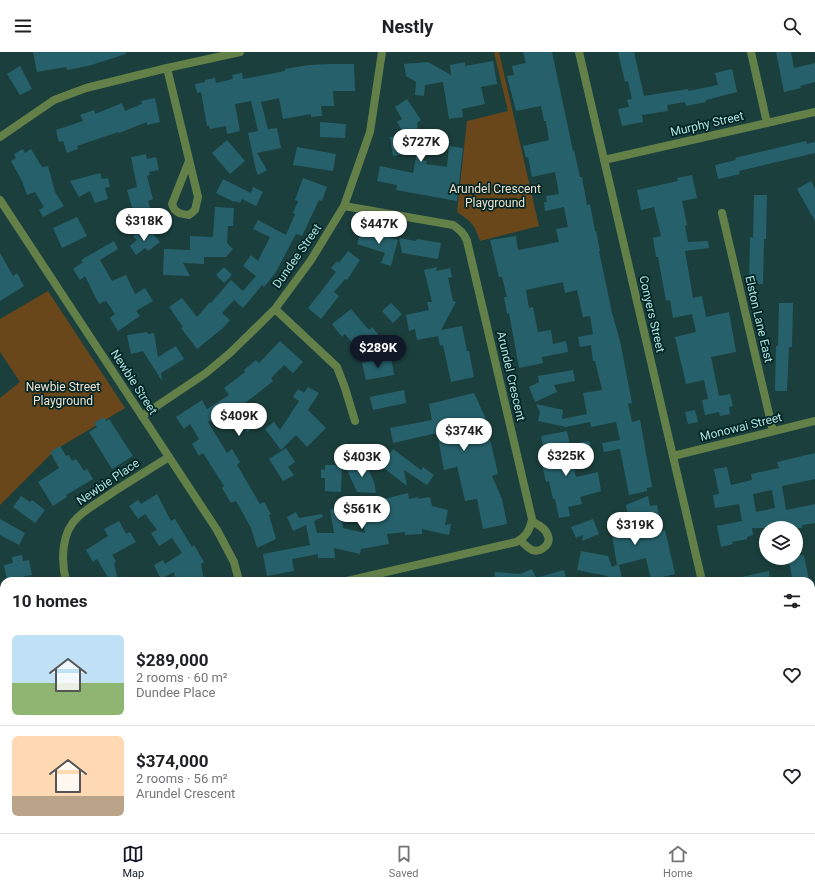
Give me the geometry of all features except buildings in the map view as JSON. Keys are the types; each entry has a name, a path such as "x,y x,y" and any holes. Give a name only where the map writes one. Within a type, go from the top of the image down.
{"street":[{"path":"0,137 54,100 86,88 240,52"},
{"name":"Dundee Street","path":"142,416 206,373 224,358 275,309 311,260 344,206 370,132 382,52"},
{"name":"Conyers Street","path":"579,52 701,577"},
{"path":"751,52 767,123"},
{"path":"167,68 198,197 195,210 189,215 176,211 172,204 189,161"},
{"name":"Murphy Street","path":"604,160 815,112"},
{"name":"Newbie Street","path":"0,200 224,542 234,562 238,577"},
{"name":"Arundel Crescent","path":"344,206 453,225 461,230 465,236 532,521"},
{"name":"Elston Lane East","path":"722,213 773,431"},
{"path":"275,309 337,367 355,421"},
{"name":"Monowai Street","path":"673,456 815,421"},
{"name":"Newbie Place","path":"65,577 63,568 63,552 68,532 77,518 91,507 169,457"},
{"path":"364,577 520,540 528,533 532,521 542,528 548,535 549,539 546,546 539,550 532,550 520,540"}],"green space":[{"name":"Arundel Crescent Playground","path":"494,52 499,52 539,226 480,241 472,224 457,212 467,121 508,111"},
{"name":"Newbie Street Playground","path":"48,291 125,408 55,450 0,505 0,398 20,382 0,352 0,319"}]}
